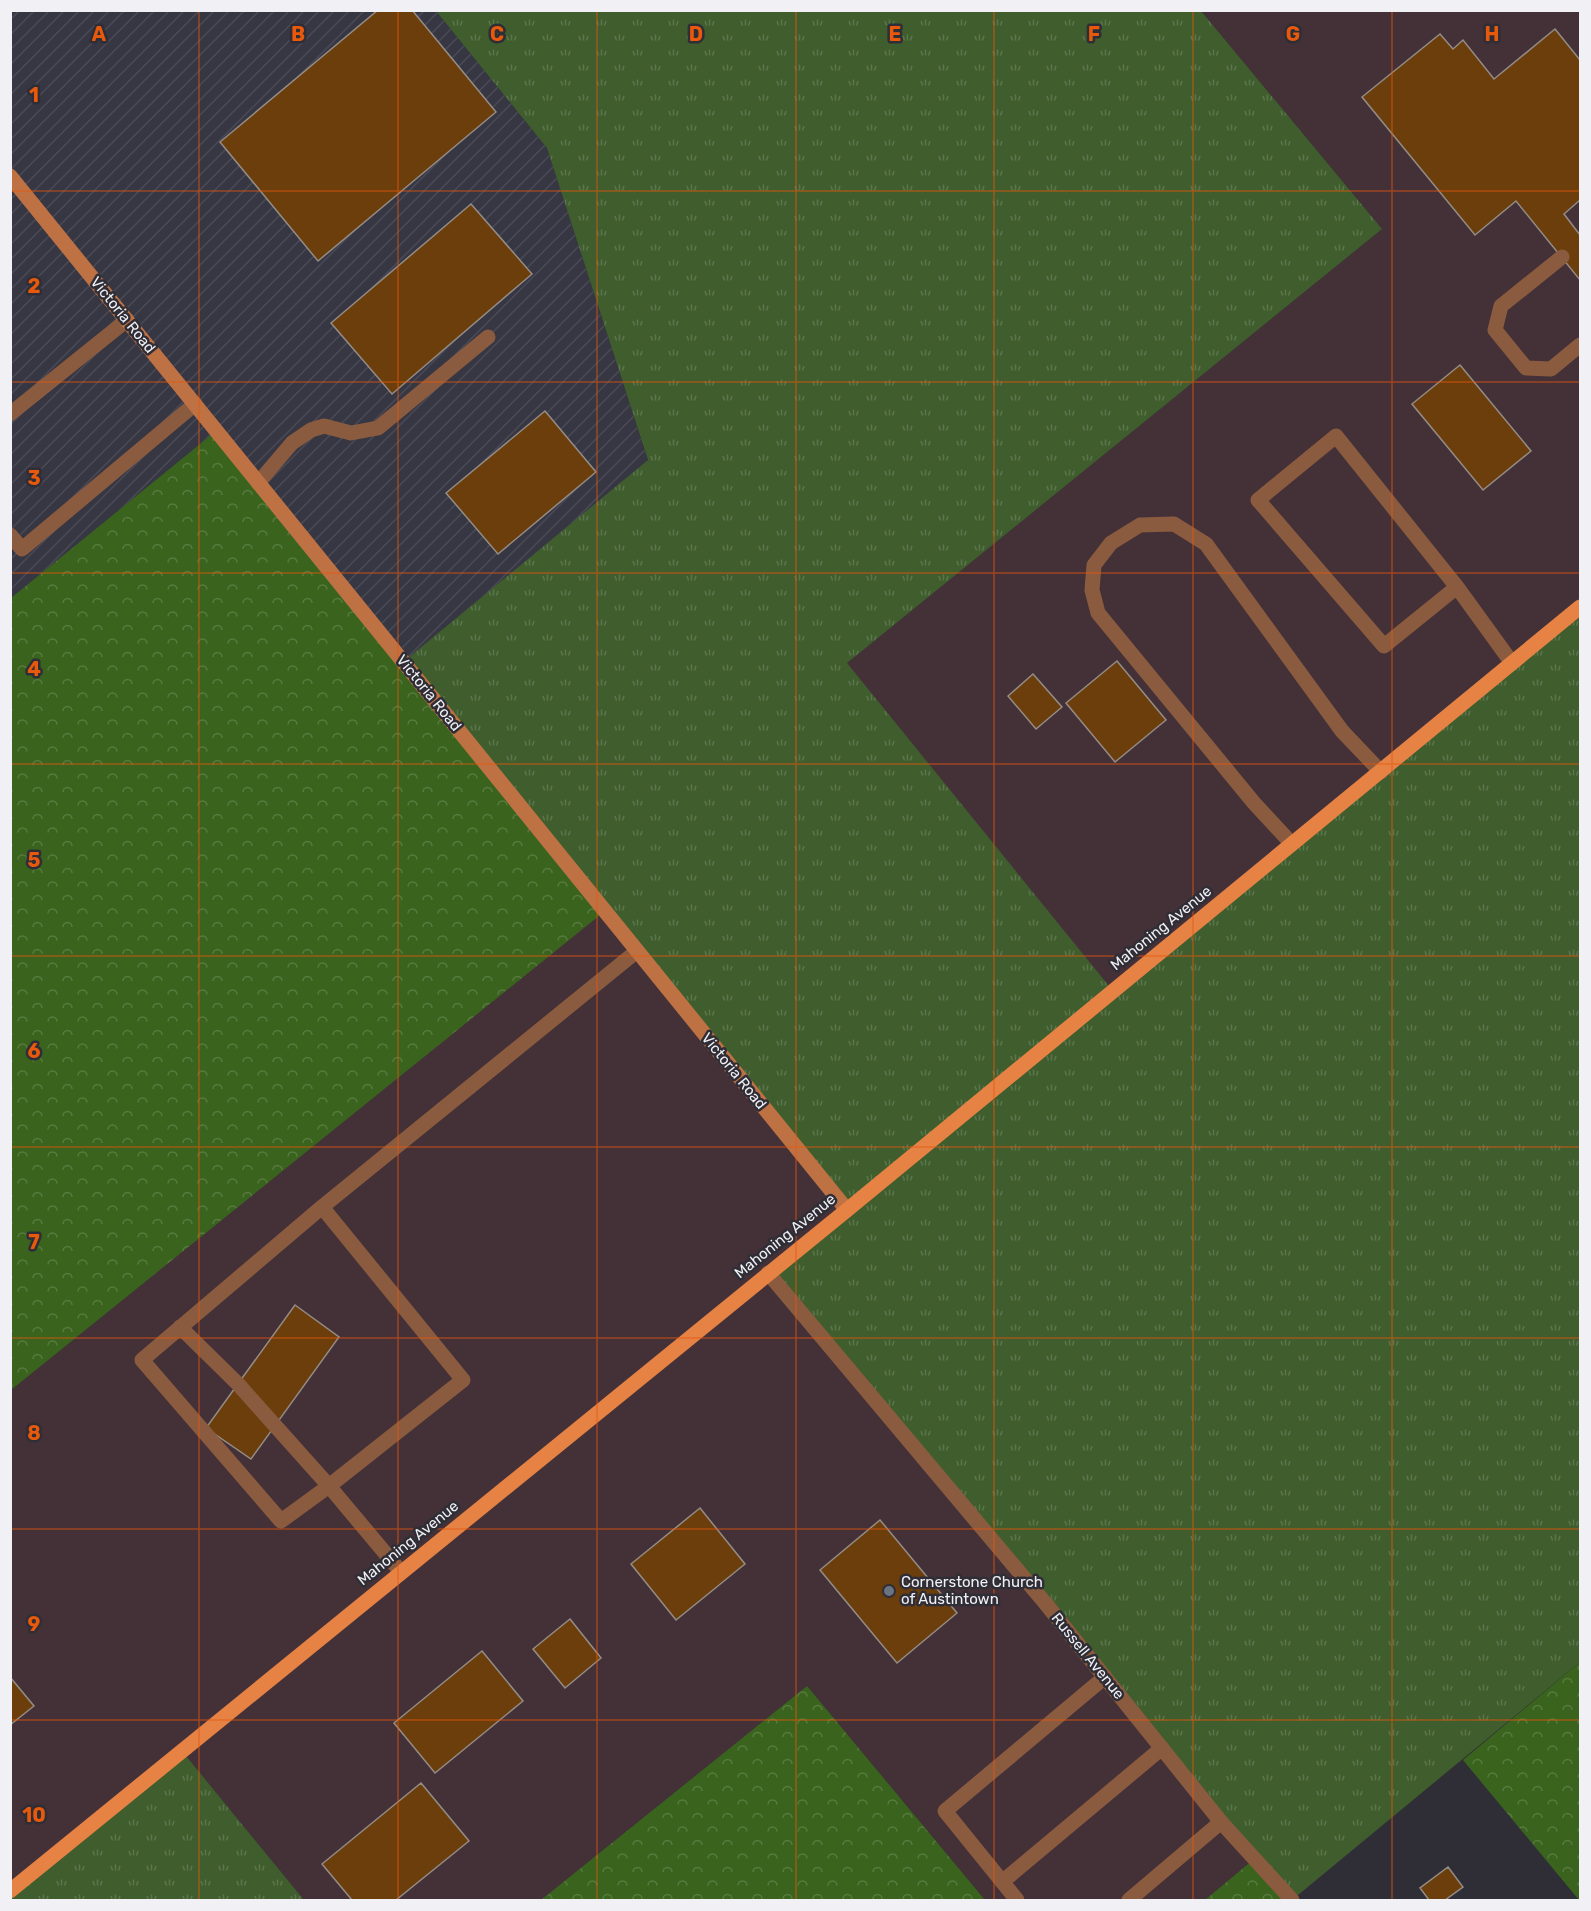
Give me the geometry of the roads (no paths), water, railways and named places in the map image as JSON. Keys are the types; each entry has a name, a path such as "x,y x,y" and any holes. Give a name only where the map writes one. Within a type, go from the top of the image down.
{"main road":[{"name":"Mahoning Avenue","path":"10,1891 847,1210 1581,607"}],"street":[{"name":"Victoria Road","path":"10,176 847,1210"},
{"path":"1562,257 1501,306 1495,330 1526,368 1551,369 1581,345"},
{"path":"10,414 127,320"},
{"path":"258,483 292,443 310,430 324,426 351,433 378,428 488,337"},
{"path":"10,535 16,553 195,404"},
{"path":"1457,587 1384,646 1258,500 1336,436 1457,587 1512,663"},
{"path":"1292,844 1254,803 1098,613 1092,590 1094,565 1112,543 1140,525 1174,524 1206,544 1342,731 1381,772"},
{"path":"322,1207 463,1380 281,1521 142,1360 322,1207 638,951"},
{"name":"Russell Avenue","path":"768,1273 1038,1594 1221,1822 1292,1900"},
{"path":"180,1326 238,1384 329,1486 401,1572"},
{"path":"1017,1900 945,1811 1105,1677"},
{"path":"1002,1882 1162,1748"},
{"path":"1129,1900 1221,1822"}],"place":[{"name":"Cornerstone Church of Austintown","path":"889,1591"}]}
